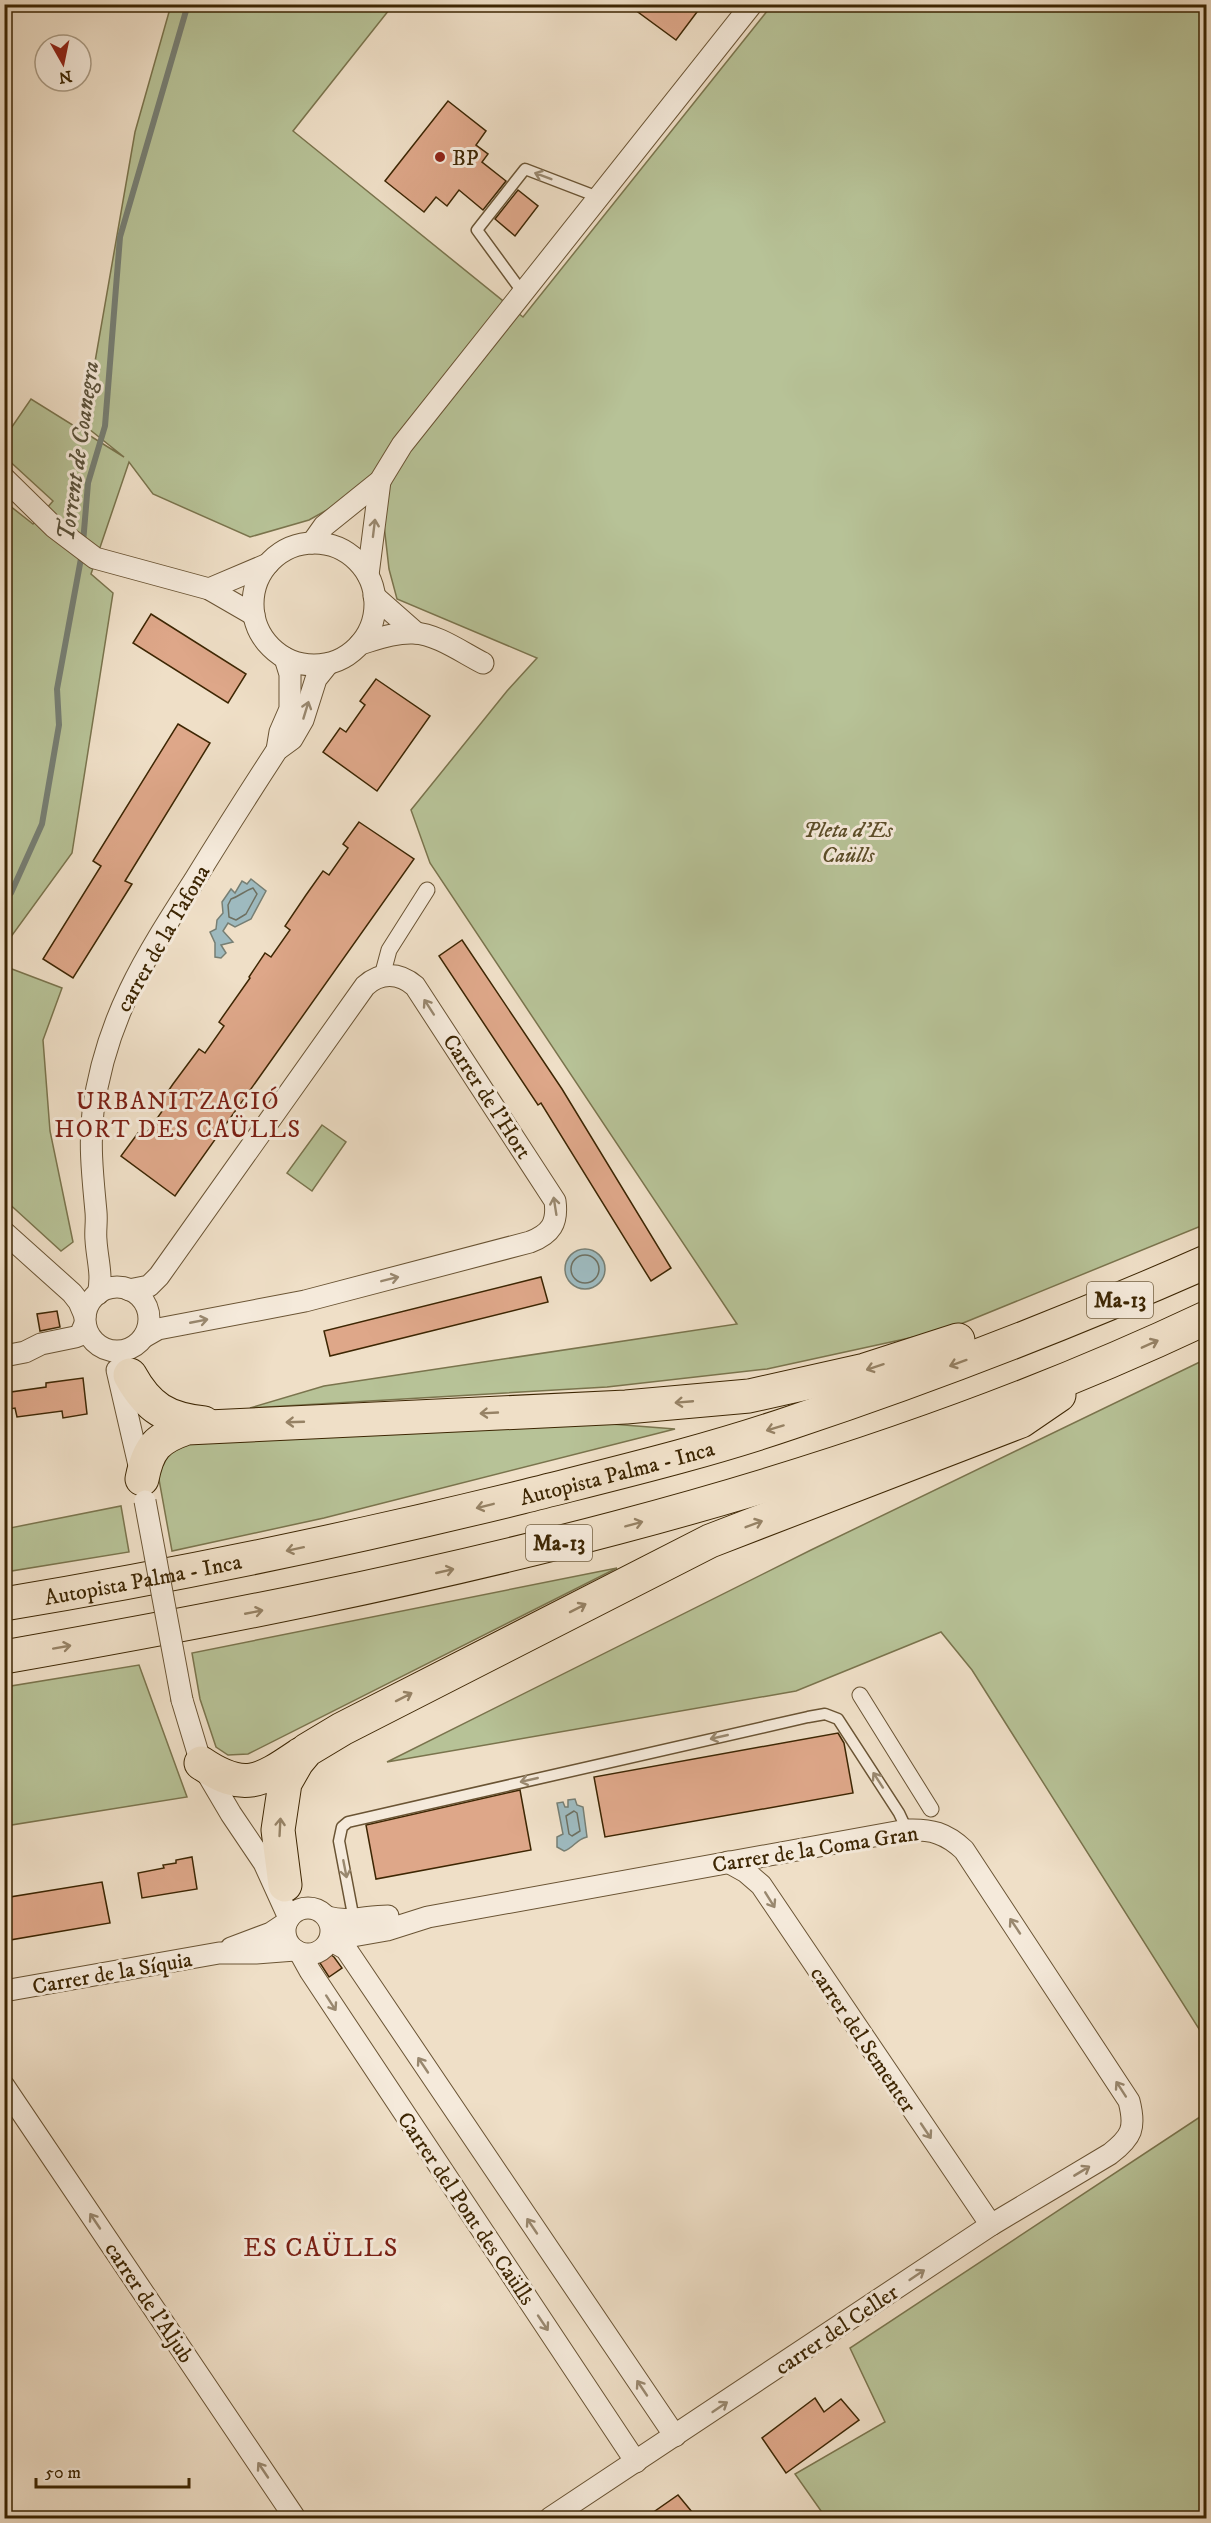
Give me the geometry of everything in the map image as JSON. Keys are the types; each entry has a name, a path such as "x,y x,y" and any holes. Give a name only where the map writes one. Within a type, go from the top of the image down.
{"highway":[{"name":"Autopista Palma - Inca","path":"4,1604 289,1551 389,1529 602,1477 789,1424 1033,1336 1206,1262"},
{"name":"Ma-13","path":"4,1657 299,1604 602,1533 703,1506 901,1442 1096,1368 1206,1318"},
{"path":"143,1490 150,1454 167,1434 188,1428 626,1407 749,1396 866,1370 981,1332 1033,1336"},
{"path":"201,1763 220,1776 231,1780 266,1776 352,1723 710,1541 1021,1421 1096,1368"},
{"path":"130,1375 139,1390 160,1411 191,1422 218,1425"},
{"path":"286,1899 278,1830 285,1783 307,1750"}],"street":[{"path":"312,543 324,526 380,481 402,445 752,4"},
{"path":"4,478 54,527 95,558 209,589 254,615"},
{"path":"368,575 380,481"},
{"path":"312,543 328,545 344,551 358,561 368,575 375,596 372,624 360,644 347,656 328,663 299,663 285,658 265,640 254,615 254,597 258,580 268,564 280,553 295,546 312,543"},
{"path":"209,589 268,564"},
{"path":"375,596 416,633"},
{"path":"360,644 388,636 416,633 435,639 483,663"},
{"path":"277,750 280,732 290,710 290,674 285,658"},
{"path":"277,750 292,739 303,720 316,679 328,663"},
{"name":"carrer de la Tafona","path":"96,1295 101,1273 96,1239 91,1153 93,1115 101,1071 116,1018 125,996 157,938 277,750"},
{"path":"72,1293 96,1295 111,1288 126,1289 148,1286 159,1275 365,986 373,979 382,976 389,950 427,890"},
{"name":"Carrer de l'Hort","path":"141,1340 159,1329 305,1301 530,1242 549,1233 554,1225 555,1201 542,1178 415,986 400,976 382,976"},
{"name":"carrer de la Tafona","path":"96,1214 107,1238 114,1276 126,1289"},
{"path":"4,1232 72,1293 79,1302 92,1339 105,1348 113,1358 134,1436 182,1700 201,1763 286,1899 285,1935 297,1951 318,1952 330,1940 332,1928 327,1917 315,1908 286,1899"},
{"path":"126,1289 136,1294 146,1306 149,1322 131,1359 134,1436"},
{"path":"15,1354 41,1344 80,1335 87,1308 96,1295"},
{"path":"15,1354 42,1355 89,1347 123,1350 141,1340"},
{"path":"860,1695 931,1809"},
{"name":"Carrer de la Coma Gran","path":"330,1940 387,1930 428,1917 907,1830 924,1829 940,1832 964,1850 1129,2101 1133,2115 1132,2131 1125,2143"},
{"name":"carrer del Sementer","path":"728,1862 746,1872 761,1885 990,2225"},
{"name":"Carrer de la Síquia","path":"219,1953 271,1933 286,1899"},
{"name":"Carrer de la Coma Gran","path":"327,1917 354,1920 384,1916 428,1917"},
{"name":"Carrer del Pont des Caülls","path":"330,1940 346,1949 675,2436"},
{"name":"Carrer de la Síquia","path":"4,1991 219,1953 297,1951"},
{"name":"Carrer del Pont des Caülls","path":"297,1951 636,2462"},
{"name":"carrer de l'Aljub","path":"4,2086 295,2518"},
{"name":"carrer del Celler","path":"550,2518 990,2225 1125,2143"}],"lane":[{"path":"523,293 477,230 525,169 598,197"},
{"path":"354,1920 339,1841 342,1827 348,1822 816,1716 832,1716 844,1726 899,1813 907,1830"}],"green space":[{"name":"Pleta d'Es Caülls","path":"171,5 393,5 293,131 523,317 772,5 1206,5 1206,1224 946,1330 767,1369 607,1387 250,1408 324,1386 737,1324 430,863 411,810 507,691 537,658 397,599 389,569 379,481 309,520 250,537 153,494 129,462 91,574 113,593 72,853 5,945 5,502 33,524 53,501 5,457 5,437 31,399 124,457 84,425 135,132"},
{"path":"4,966 62,988 43,1040 50,1131 73,1242 61,1251 5,1200"},
{"path":"322,1125 346,1142 312,1191 287,1173"},
{"path":"1206,1359 1206,2040 972,1670 941,1632 796,1691 387,1762 811,1550"},
{"path":"573,1421 675,1429 324,1518 172,1551 158,1474 159,1464 181,1442"},
{"path":"121,1506 129,1552 5,1572 5,1529"},
{"path":"617,1568 248,1754 228,1755 216,1747 200,1699 192,1653"},
{"path":"139,1665 187,1797 5,1826 5,1687"},
{"path":"1206,2113 1206,2518 826,2518 795,2474 885,2422 850,2348"}],"water":[{"path":"251,879 266,891 251,919 235,927 228,923 223,931 233,942 221,945 226,953 221,958 215,957 215,943 210,932 216,929 217,920 223,913 222,902 231,889 235,893 242,881 247,884"},
{"path":"585,1249 593,1250 599,1255 604,1261 604,1277 599,1283 593,1288 585,1289 577,1288 571,1283 566,1277 565,1269 566,1261 571,1255 577,1250"},
{"path":"575,1799 577,1805 583,1807 587,1837 564,1851 557,1847 557,1837 563,1834 557,1803 563,1802 565,1807 568,1807 568,1800"}],"building":[{"path":"627,4 703,4 676,40"},
{"path":"448,101 486,131 476,145 488,154 482,162 506,181 483,210 459,190 447,206 436,197 424,212 385,181"},
{"path":"518,190 538,206 515,236 495,219"},
{"path":"151,614 246,674 228,703 133,643"},
{"path":"376,679 430,716 377,791 323,752 340,728 346,732 365,705 360,701"},
{"path":"178,724 210,743 125,881 132,884 73,978 43,959 101,866 93,861"},
{"path":"359,822 414,859 175,1196 121,1156 138,1133 144,1137 163,1110 158,1106 199,1049 205,1053 224,1026 219,1022 265,953 271,957 290,930 285,926 323,871 329,875 348,848 343,844"},
{"path":"462,940 562,1089 671,1268 651,1281 541,1103 538,1105 439,956"},
{"path":"541,1277 548,1302 330,1356 324,1331"},
{"path":"57,1311 60,1327 40,1331 37,1314"},
{"path":"83,1378 87,1414 63,1418 62,1411 17,1417 15,1408 4,1410 4,1393 46,1387 46,1383"},
{"path":"838,1733 844,1743 853,1793 605,1837 594,1777"},
{"path":"520,1790 531,1850 376,1879 366,1825"},
{"path":"192,1857 197,1889 142,1898 138,1873 164,1868 163,1865"},
{"path":"102,1882 110,1923 4,1941 4,1898"},
{"path":"328,1953 342,1968 329,1977 318,1960"},
{"path":"815,2398 824,2412 841,2399 859,2420 786,2473 762,2438"},
{"path":"678,2495 697,2518 645,2518"}],"waterway":[{"name":"Torrent de Coanegra","path":"83,543 88,483 105,426 120,237 188,4"},
{"name":"Torrent de Coanegra","path":"4,900 11,893 42,824 59,725 57,689 82,553"}],"railway":[{"path":"4,10 5,4"}],"place":[{"name":"BP","path":"440,157"}],"district":[{"name":"URBANITZACIÓ HORT DES CAÜLLS","path":"178,1115"},
{"name":"ES CAÜLLS","path":"321,2247"}]}
